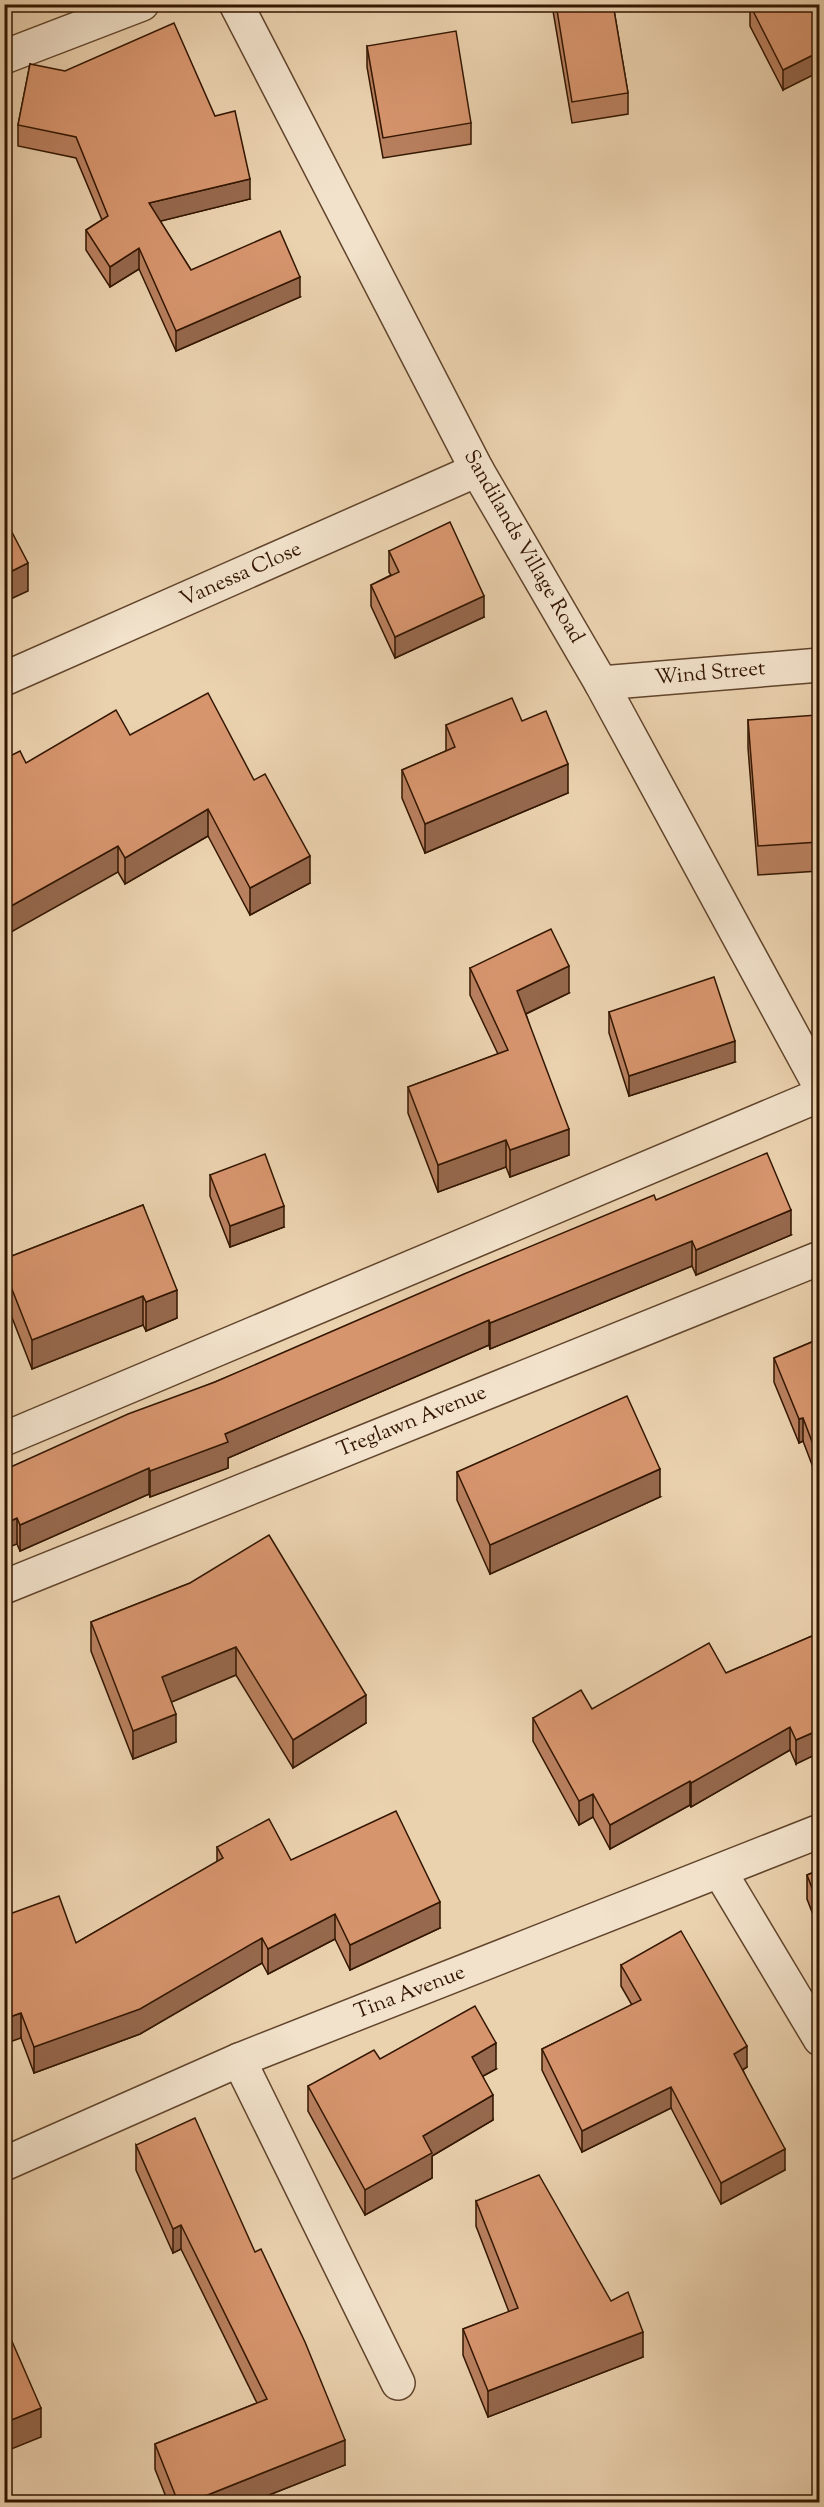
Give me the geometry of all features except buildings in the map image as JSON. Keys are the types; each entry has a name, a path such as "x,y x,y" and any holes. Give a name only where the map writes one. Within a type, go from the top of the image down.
{"street":[{"path":"4,57 142,4"},
{"name":"Sandilands Village Road","path":"236,4 477,470 601,683 819,1086"},
{"name":"Vanessa Close","path":"4,679 477,470"},
{"name":"Wind Street","path":"601,683 819,665"},
{"path":"4,1439 819,1095"},
{"name":"Treglawn Avenue","path":"4,1587 819,1258"},
{"name":"Tina Avenue","path":"4,2164 239,2060 819,1831"},
{"path":"720,1872 819,2039"},
{"path":"239,2060 398,2383"}]}
